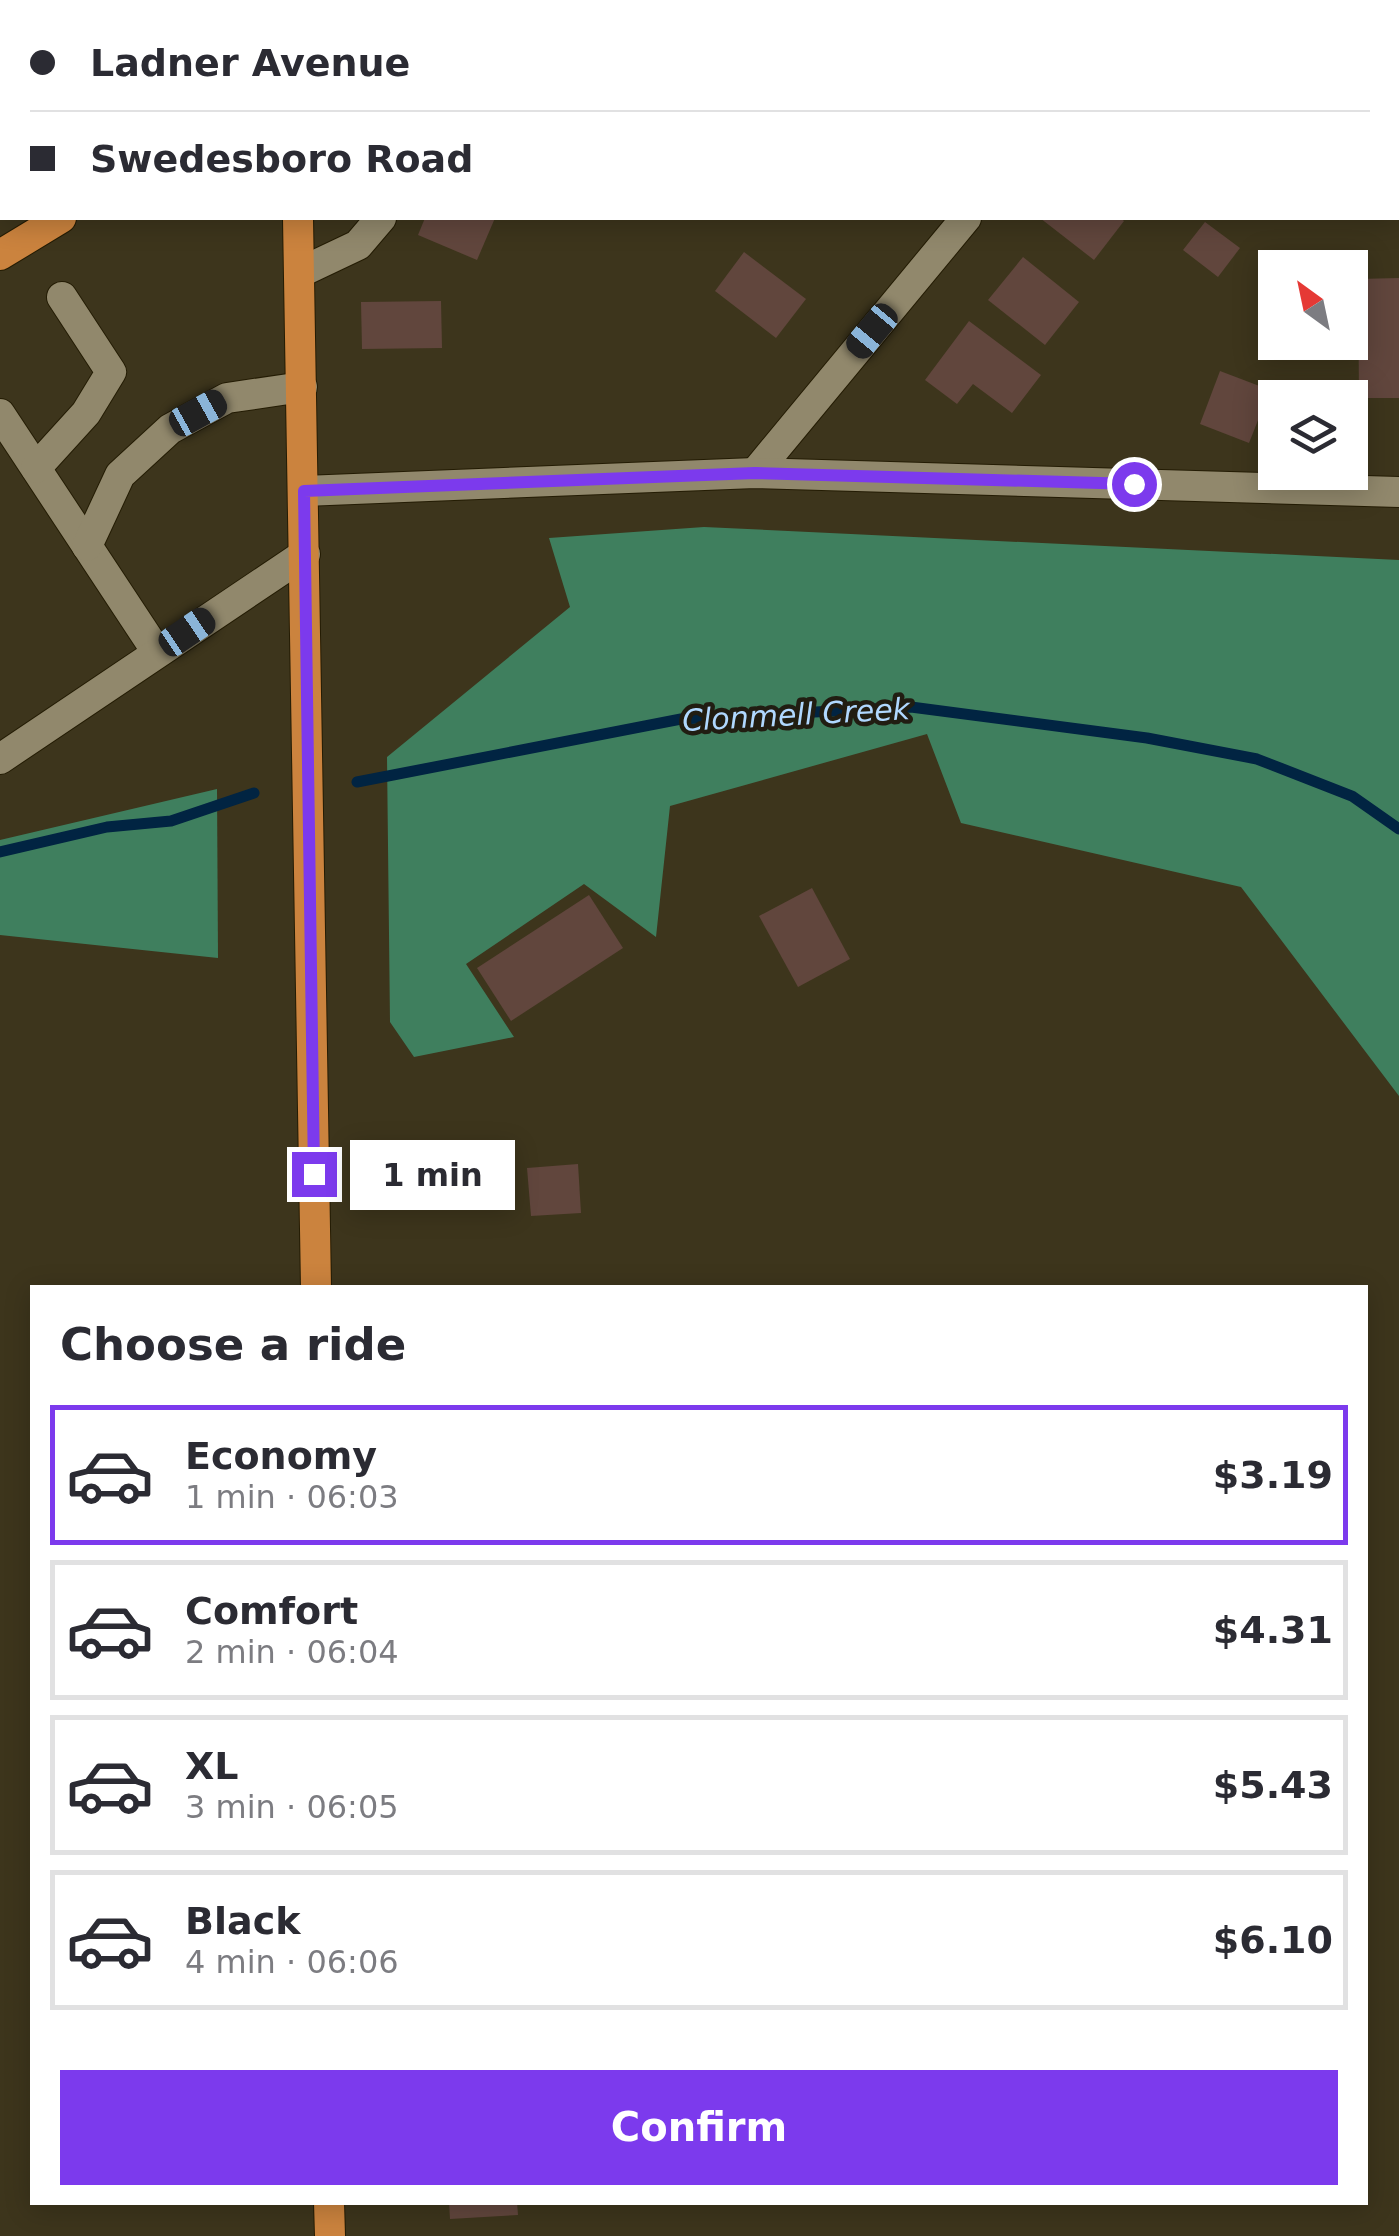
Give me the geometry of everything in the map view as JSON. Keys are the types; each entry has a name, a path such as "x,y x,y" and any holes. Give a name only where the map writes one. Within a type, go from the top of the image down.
{"main road":[{"path":"0,255 58,220"},
{"path":"298,220 316,1285"},
{"path":"329,2205 330,2236"}],"street":[{"path":"300,273 358,245 378,220"},
{"path":"755,473 964,220"},
{"path":"36,468 86,413 111,372 62,297"},
{"path":"87,546 120,475 170,428 226,398 302,387"},
{"path":"0,414 158,652"},
{"path":"304,491 755,473 1399,492"},
{"path":"0,760 305,554"}],"green space":[{"path":"704,527 1399,560 1399,1096 1241,887 961,823 927,734 670,806 656,937 584,884 466,964 514,1037 414,1057 390,1022 387,757 570,607 549,538"},
{"path":"217,789 218,958 0,935 0,840"}],"building":[{"path":"424,220 494,220 477,260 418,235"},
{"path":"1043,220 1124,221 1094,260"},
{"path":"1205,222 1240,248 1218,277 1183,250"},
{"path":"744,252 806,299 776,338 715,291"},
{"path":"1023,257 1079,302 1045,345 988,300"},
{"path":"1399,278 1399,398 1368,398 1368,380 1359,380 1359,360 1368,360 1368,279"},
{"path":"441,301 442,348 362,349 361,302"},
{"path":"969,321 1041,375 1012,413 973,384 957,404 925,380"},
{"path":"1220,371 1258,385 1258,420 1249,443 1200,424"},
{"path":"812,888 850,959 798,987 759,916"},
{"path":"589,895 623,948 511,1021 477,968"},
{"path":"578,1164 581,1213 531,1216 527,1168"},
{"path":"449,2205 517,2205 518,2215 450,2219"}],"waterway":[{"name":"Clonmell Creek","path":"357,782 681,719 911,707 1147,738 1257,759 1352,796 1399,829"},
{"name":"Clonmell Creek","path":"0,852 107,827 171,821 254,793"}],"route":[{"path":"314,1174 304,491 755,473 1134,484"}]}
